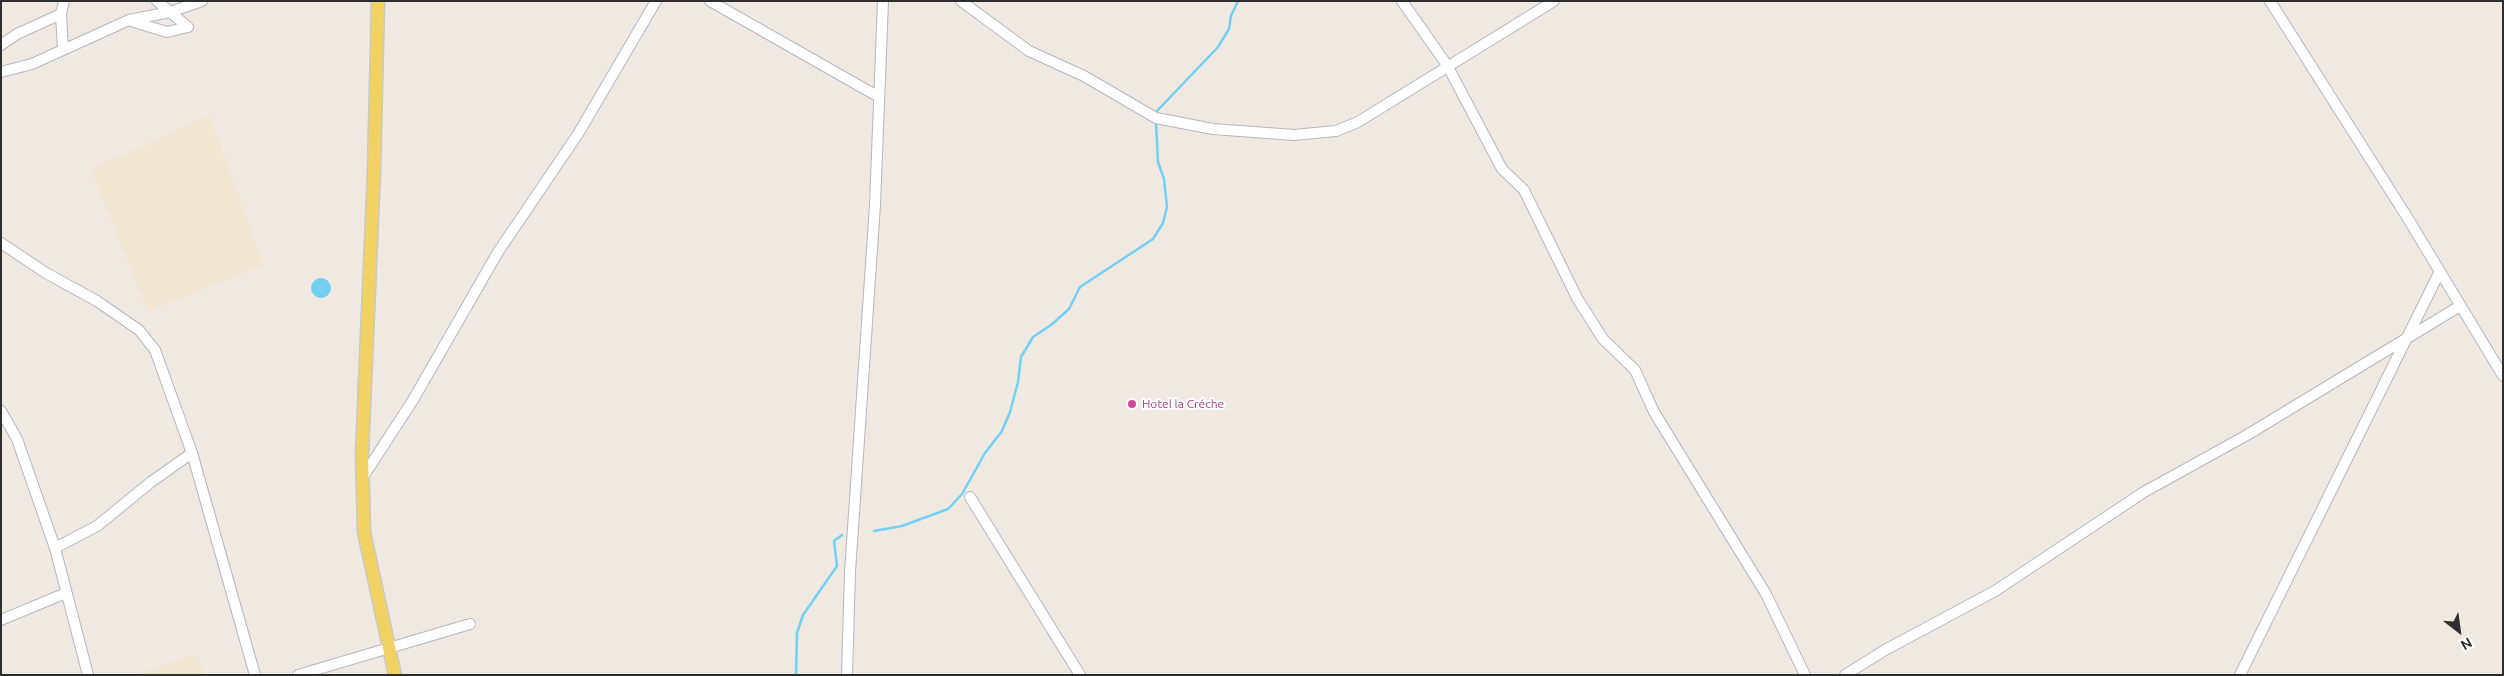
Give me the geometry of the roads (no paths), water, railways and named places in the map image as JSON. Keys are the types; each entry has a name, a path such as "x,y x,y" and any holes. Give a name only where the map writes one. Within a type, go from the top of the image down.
{"main road":[{"path":"378,1 374,171 362,477 364,532 394,675"}],"street":[{"path":"64,1 61,14 64,50"},
{"path":"129,20 167,32 188,27 157,1"},
{"path":"1,72 32,64 129,20 170,12 202,1"},
{"path":"362,477 413,400 498,252 578,134 656,1"},
{"path":"710,1 880,97"},
{"path":"847,675 850,572 869,299 880,97 883,1"},
{"path":"961,1 1030,51 1084,76 1156,118 1213,128 1294,135 1336,131 1358,122 1447,65 1554,1"},
{"path":"1402,1 1447,65 1502,169 1524,190 1577,298 1603,339 1635,370 1654,412 1766,594 1805,675"},
{"path":"2270,1 2402,209 2503,376"},
{"path":"1,44 17,34 61,14"},
{"path":"1,243 46,273 97,301 138,330 155,350 192,453 255,675"},
{"path":"2240,675 2439,273"},
{"path":"1845,675 1885,650 1995,591 2144,492 2247,435 2460,306"},
{"path":"1,411 20,448 55,548 88,675"},
{"path":"55,548 97,526 151,482 192,453"},
{"path":"970,497 1080,675"},
{"path":"1,620 66,593"},
{"path":"298,675 470,624"}],"water":[{"path":"321,278 328,281 331,288 328,295 321,298 314,295 311,288 314,281"}],"waterway":[{"path":"1157,111 1218,47 1229,29 1231,16 1238,1"},
{"path":"874,531 902,526 948,509 962,494 985,453 1002,431 1010,412 1018,382 1021,357 1033,337 1051,325 1069,309 1080,287 1153,239 1163,223 1167,207 1164,179 1158,162 1156,123"},
{"path":"796,675 797,633 803,615 837,566 834,541 842,535"}],"place":[{"name":"Hotel la Créche","path":"1132,404"}]}
